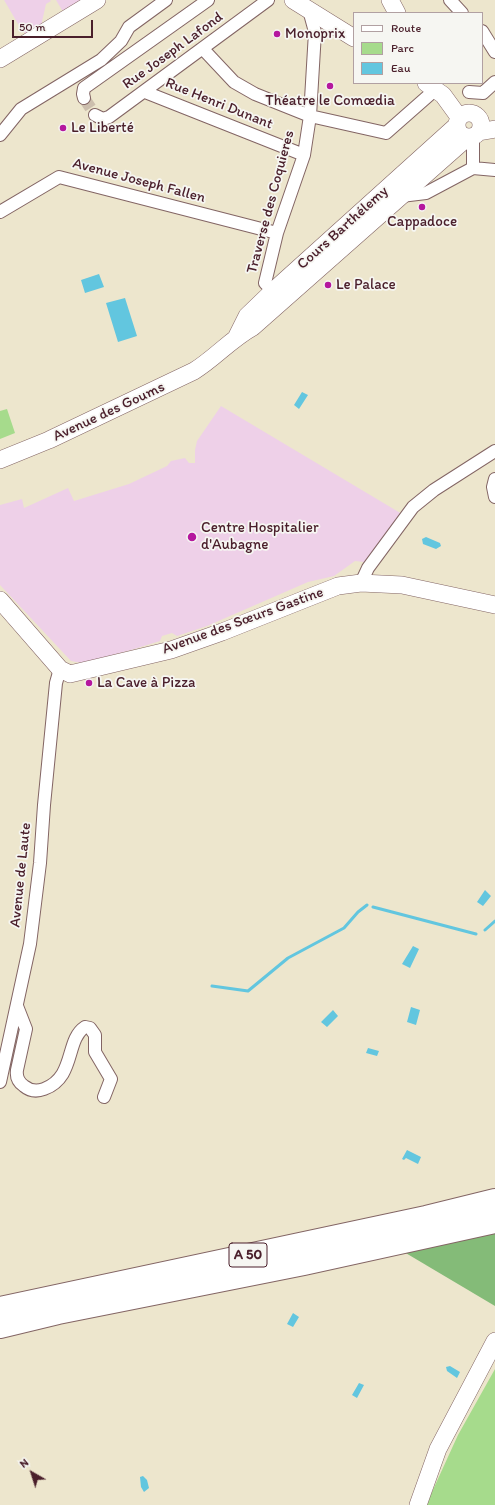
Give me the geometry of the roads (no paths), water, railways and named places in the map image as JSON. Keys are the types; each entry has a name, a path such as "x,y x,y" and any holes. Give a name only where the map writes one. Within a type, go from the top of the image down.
{"highway":[{"name":"A 50","path":"0,1308 411,1221 495,1200"},
{"name":"A 50","path":"0,1327 58,1313 304,1264 495,1222"}],"main road":[{"path":"0,59 97,0"},
{"path":"293,0 353,37"},
{"path":"390,0 396,12"},
{"path":"435,85 457,101 472,126"},
{"path":"277,296 401,196 472,126 495,125"},
{"name":"Cours Barthélemy","path":"237,336 247,316 277,296 472,126"},
{"name":"Avenue des Goums","path":"0,460 49,440 184,376 215,358 237,336"},
{"name":"Avenue des Sœurs Gastine","path":"60,669 70,674 82,673 170,650 222,632 338,586 361,583 402,585 495,605"},
{"path":"0,600 60,669"},
{"path":"418,1505 438,1449 495,1341"}],"street":[{"path":"0,135 21,109 101,60 121,41 129,27 166,0"},
{"path":"84,98 84,88 208,0"},
{"name":"Rue Joseph Lafond","path":"95,115 103,118 110,117 268,0"},
{"path":"450,0 461,12"},
{"name":"Traverse des Coquieres","path":"277,296 264,283 277,234 304,155 310,116 315,32 309,10"},
{"path":"483,32 494,46"},
{"path":"203,49 224,72 243,88 310,116 386,133 435,85"},
{"path":"469,92 483,93 495,82"},
{"name":"Rue Henri Dunant","path":"145,92 304,155"},
{"path":"472,126 473,168"},
{"path":"401,196 426,193 473,168 495,170"},
{"name":"Avenue Joseph Fallen","path":"0,212 59,177 277,234"},
{"path":"361,583 368,568 413,507 434,490 495,451"},
{"path":"495,479 493,487 495,497"},
{"name":"Avenue de Laute","path":"0,1082 30,944 40,870 44,805 56,683 60,669"},
{"path":"17,1006 26,1029 16,1077 20,1083 32,1091 40,1091 54,1084 67,1065 76,1036 85,1027 90,1028 95,1035 95,1052 111,1080 104,1097"}],"water":[{"path":"99,274 104,287 85,293 81,280"},
{"path":"125,298 137,336 118,342 106,303"},
{"path":"302,392 308,395 299,409 294,405"},
{"path":"426,537 440,543 441,546 436,549 423,544 422,539"},
{"path":"485,890 491,896 483,906 477,902"},
{"path":"413,946 419,949 410,968 402,964"},
{"path":"411,1007 420,1010 416,1025 407,1022"},
{"path":"333,1010 338,1016 327,1027 321,1022"},
{"path":"368,1048 379,1051 377,1056 366,1053"},
{"path":"407,1150 421,1157 418,1164 406,1158 404,1160 402,1159"},
{"path":"293,1313 299,1317 293,1327 287,1324"},
{"path":"450,1366 460,1372 457,1378 447,1371 446,1367"},
{"path":"359,1383 364,1385 357,1398 352,1395"},
{"path":"143,1476 147,1480 149,1488 144,1492 141,1487 140,1477"}],"waterway":[{"path":"212,986 248,991 288,958 344,928 358,912 367,905"},
{"path":"373,907 476,934"},
{"path":"485,930 495,921"}],"tunnel":[{"path":"84,98 95,115"}],"place":[{"name":"Monoprix","path":"277,34"},
{"name":"Théatre le Comœdia","path":"330,86"},
{"name":"Le Liberté","path":"63,128"},
{"name":"Cappadoce","path":"422,207"},
{"name":"Le Palace","path":"328,285"},
{"name":"Centre Hospitalier d'Aubagne","path":"192,537"},
{"name":"La Cave à Pizza","path":"89,683"}]}
